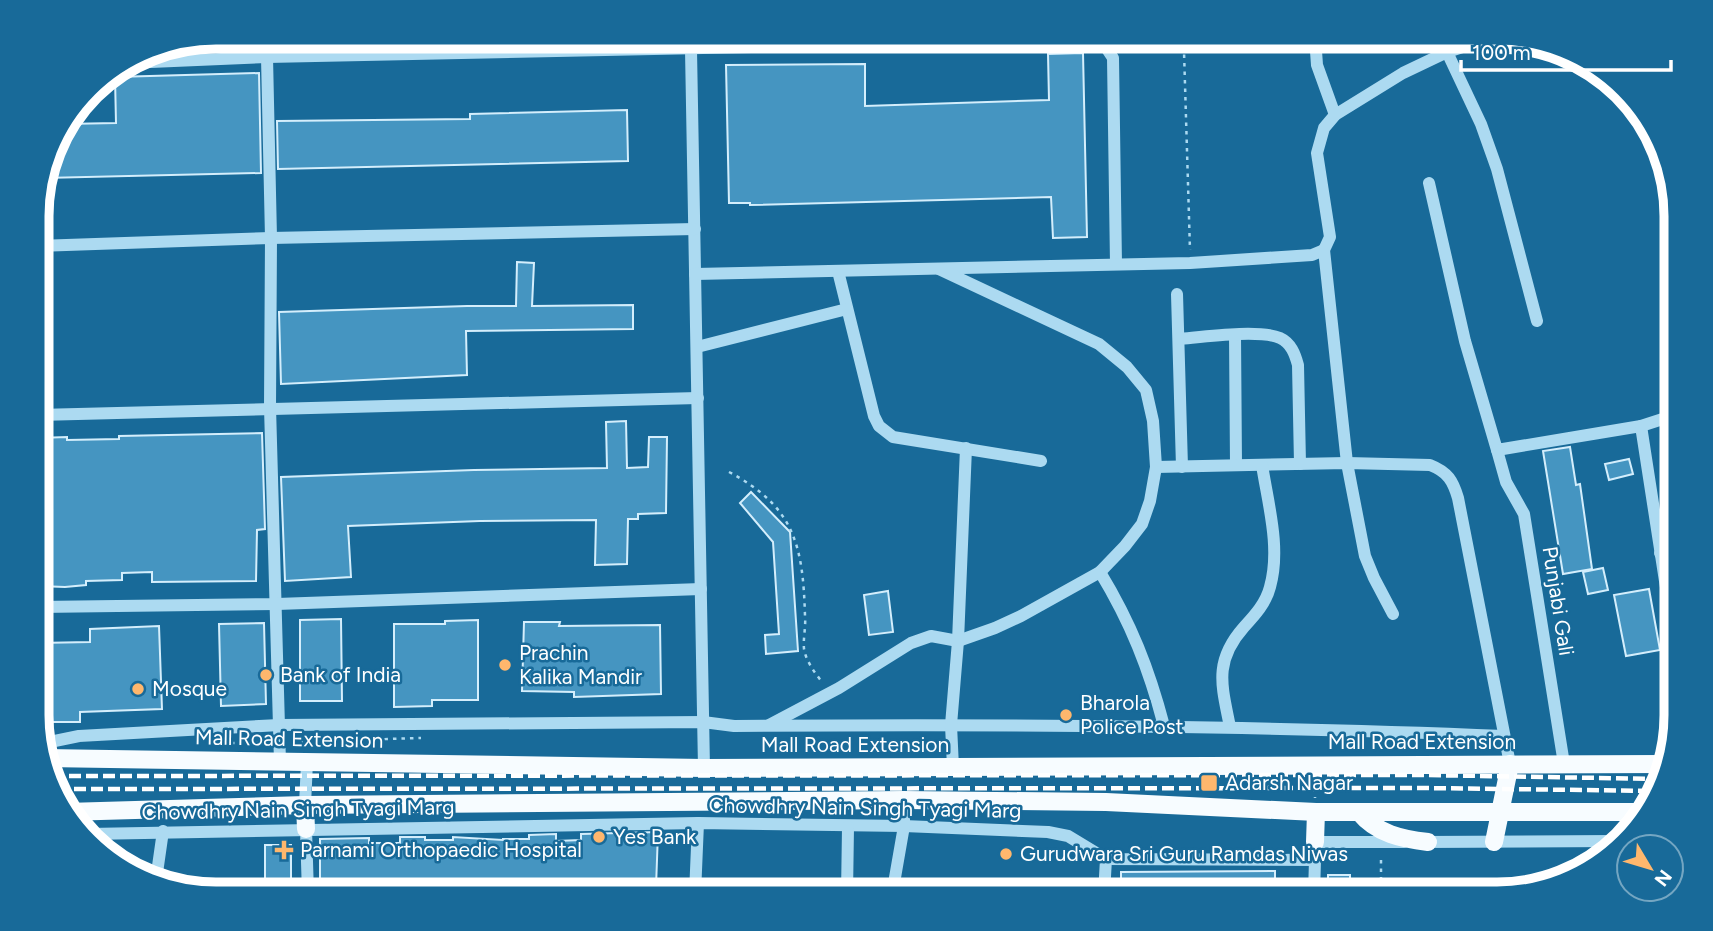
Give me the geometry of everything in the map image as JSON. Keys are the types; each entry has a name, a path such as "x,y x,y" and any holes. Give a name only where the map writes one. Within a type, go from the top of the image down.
{"main road":[{"name":"Mall Road Extension","path":"55,758 705,768 1656,764"},
{"path":"1494,842 1510,764"},
{"path":"80,812 305,805 904,800 1106,802 1316,812 1633,812"},
{"path":"305,805 306,829"},
{"path":"1315,851 1316,812"},
{"path":"1359,812 1383,832 1401,839 1428,842"}],"street":[{"path":"152,62 267,57 731,49"},
{"path":"1107,49 1113,58 1116,264"},
{"path":"1316,49 1317,65 1335,115"},
{"path":"1393,614 1365,556 1347,463 1324,250 1330,237 1317,153 1324,128 1335,115 1404,73 1456,49"},
{"path":"691,50 705,768"},
{"path":"1447,52 1481,124 1497,169 1537,321"},
{"path":"267,57 271,238 270,407 280,762"},
{"name":"Punjabi Gali","path":"1429,183 1465,341 1506,482 1524,514 1564,764"},
{"path":"49,246 695,229"},
{"path":"695,274 1190,263 1312,255 1324,250"},
{"path":"768,726 830,694 911,643 931,636 958,641 995,628 1100,572 1125,547 1142,524 1150,501 1156,467 1153,421 1146,390 1127,367 1099,344 939,269"},
{"path":"838,271 865,388 879,426 893,437 1041,461"},
{"path":"1177,294 1182,467"},
{"path":"697,347 847,309"},
{"path":"1179,339 1235,335 1280,338 1293,350 1298,365 1300,464"},
{"path":"1235,335 1236,465"},
{"path":"49,415 698,398"},
{"path":"1497,450 1641,426 1664,419"},
{"path":"1641,426 1664,569"},
{"path":"953,767 951,725 958,641 966,449"},
{"path":"1156,467 1347,463 1430,465 1443,470 1453,482 1458,498 1510,764"},
{"path":"1230,727 1221,678 1226,655 1259,609 1269,590 1274,571 1273,540 1262,465"},
{"path":"1660,553 1664,552"},
{"path":"1100,572 1123,610 1136,639 1152,678 1164,726"},
{"path":"49,607 277,604 701,589"},
{"path":"50,735 79,736 279,725 703,722 734,726 1230,727 1504,736"},
{"path":"51,742 79,736"},
{"path":"305,805 307,762"},
{"path":"894,882 904,826 904,800"},
{"path":"695,882 698,823"},
{"name":"Chowdhry Nain Singh Tyagi Marg","path":"99,834 698,823 904,826 1048,832 1068,836 1106,859"},
{"path":"847,882 848,827"},
{"path":"306,829 308,882"},
{"path":"157,871 163,831"},
{"path":"1105,882 1106,859 1315,851 1428,842 1607,841"},
{"path":"1314,882 1315,851"}],"path":[{"path":"1160,49 1184,51 1190,263"},
{"path":"729,472 763,494 789,525 796,539 804,595 804,649 811,666 830,694"},
{"path":"213,743 429,738"},
{"path":"1381,860 1381,882"}],"building":[{"path":"1083,53 1087,237 1053,238 1051,197 750,205 729,203 726,65 865,64 865,106 1049,100 1048,54"},
{"path":"259,73 261,173 54,178 66,142 77,124 116,123 115,83 123,77"},
{"path":"627,110 628,161 278,169 277,121 470,119 470,114"},
{"path":"517,262 534,263 532,306 633,305 633,329 466,331 467,375 281,384 279,312 516,306"},
{"path":"626,421 627,468 648,467 649,437 667,437 666,513 638,514 638,519 628,519 627,564 595,565 596,520 348,526 351,577 285,581 281,477 607,468 606,422"},
{"path":"262,433 265,529 257,530 256,581 152,582 152,572 122,573 122,580 86,581 86,585 49,586 49,438 119,439 119,436"},
{"path":"1570,447 1576,485 1580,484 1592,569 1563,574 1543,451"},
{"path":"1629,459 1633,474 1609,480 1605,464"},
{"path":"751,492 790,532 798,651 766,654 765,635 779,634 773,542 740,503"},
{"path":"1603,568 1608,590 1588,594 1583,572"},
{"path":"1649,589 1660,650 1626,656 1614,595"},
{"path":"888,591 893,632 869,635 864,595"},
{"path":"341,619 342,701 300,701 300,620"},
{"path":"478,620 478,700 432,700 432,706 394,707 394,624 445,624 445,621"},
{"path":"524,622 560,622 559,626 660,625 661,694 574,697 574,692 522,691"},
{"path":"264,623 266,704 221,706 219,624"},
{"path":"159,626 162,709 80,712 80,722 49,722 49,643 90,642 90,629"},
{"path":"658,832 656,882 320,882 320,839 369,838 369,843 400,843 400,837 425,837 425,840 453,840 453,837 503,840 556,834 556,841 581,840 581,834"},
{"path":"265,845 291,845 291,882 265,882"},
{"path":"1275,871 1275,879 1292,879 1292,882 1121,882 1121,872"},
{"path":"1328,875 1350,875 1350,882 1328,882"},
{"path":"1403,880 1453,882 1381,882"},
{"path":"1453,880 1473,882 1453,882"}],"railway":[{"path":"61,776 1423,775 1651,779"},
{"path":"66,789 1423,788 1646,791"}],"place":[{"name":"Prachin Kalika Mandir","path":"505,665"},
{"name":"Bank of India","path":"266,675"},
{"name":"Mosque","path":"138,689"},
{"name":"Bharola Police Post","path":"1066,715"},
{"name":"Adarsh Nagar","path":"1209,783"},
{"name":"Yes Bank","path":"599,837"},
{"name":"Parnami Orthopaedic Hospital","path":"284,850"},
{"name":"Gurudwara Sri Guru Ramdas Niwas","path":"1006,854"}]}
